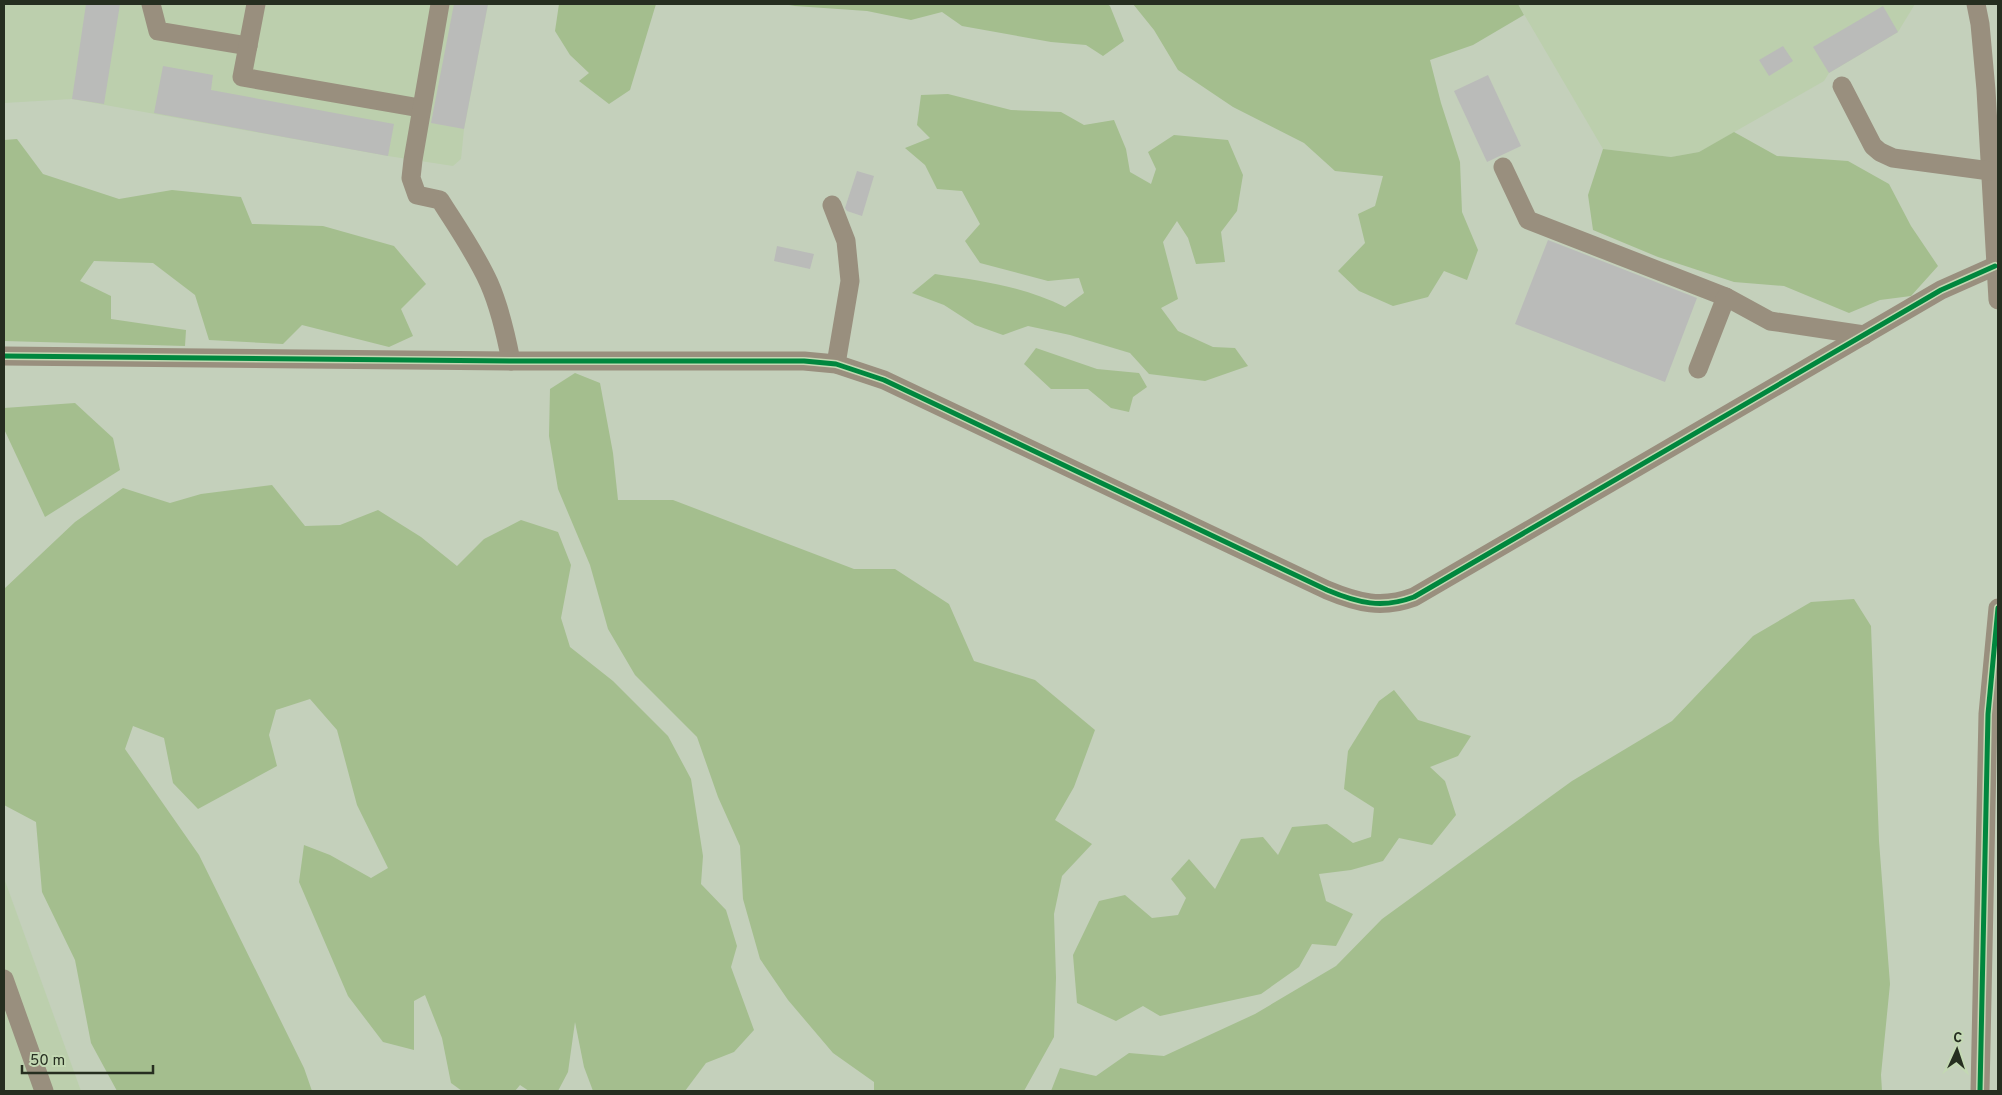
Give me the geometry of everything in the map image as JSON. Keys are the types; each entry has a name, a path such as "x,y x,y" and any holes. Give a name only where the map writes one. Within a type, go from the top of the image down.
{"street":[{"path":"151,4 158,31 248,46"},
{"path":"256,4 242,77 420,108"},
{"path":"440,4 420,108 411,178 417,194 440,200 469,246 489,284 503,324 511,362"},
{"path":"1976,4 1980,24 1986,90 1998,300"},
{"path":"1842,86 1873,146 1880,152 1892,158 1990,172"},
{"path":"1503,167 1528,220 1726,297 1770,320 1864,335"},
{"path":"832,205 846,241 850,281 836,364"},
{"path":"4,356 511,362 804,361 836,364 884,380 1327,590 1364,602 1381,605 1398,604 1414,597 1941,290 1995,266"},
{"path":"1698,369 1726,297"},
{"path":"1980,1091 1998,608"},
{"path":"4,978 10,1017 44,1091"}],"shaded area":[{"path":"4,4 488,4 464,129 461,159 453,166 72,99 4,103"},
{"path":"559,4 656,4 630,90 609,104 579,81 589,73 570,55 555,31"},
{"path":"783,4 1107,4 1110,6 1124,41 1103,56 1086,45 1051,42 962,26 942,12 911,20 867,11"},
{"path":"1133,4 1518,4 1524,15 1473,45 1430,60 1441,103 1460,162 1462,212 1478,250 1467,280 1444,271 1428,297 1393,306 1359,291 1338,271 1365,243 1358,214 1375,206 1383,176 1335,171 1304,143 1233,107 1178,70 1154,30"},
{"path":"1518,4 1915,4 1898,32 1829,73 1824,81 1699,152 1671,157 1603,149"},
{"path":"948,94 1011,110 1061,112 1084,125 1114,120 1126,149 1130,172 1151,184 1156,169 1148,152 1174,135 1228,140 1243,175 1237,211 1221,232 1225,262 1196,264 1188,238 1177,221 1163,242 1178,299 1161,308 1178,331 1213,347 1235,348 1248,366 1205,381 1149,374 1130,353 1070,335 1028,326 1003,335 975,325 944,305 912,293 935,274 1017,289 1065,307 1084,293 1079,278 1048,281 980,263 965,241 980,224 962,191 937,189 925,165 905,148 930,138 917,125 921,95"},
{"path":"1734,132 1777,156 1848,161 1889,184 1911,226 1938,266 1911,296 1880,300 1849,313 1784,286 1734,282 1658,257 1593,230 1588,195 1603,149 1671,157 1699,152"},
{"path":"17,139 43,174 119,199 172,190 241,197 252,224 323,226 394,246 426,284 401,309 413,336 389,347 302,325 283,344 209,340 195,295 153,263 94,261 80,281 111,296 111,319 186,330 185,346 4,341 4,140"},
{"path":"1036,348 1097,369 1139,373 1147,387 1133,397 1129,412 1111,408 1088,389 1051,389 1024,364"},
{"path":"575,373 600,383 613,453 618,500 673,500 854,569 895,569 949,604 974,661 1035,680 1095,730 1074,787 1055,820 1092,844 1062,876 1054,914 1056,978 1054,1037 1024,1091 874,1091 874,1082 833,1053 788,1000 760,959 743,899 740,846 718,797 697,737 635,675 608,629 590,565 558,489 549,436 550,389"},
{"path":"75,403 113,438 120,470 45,517 4,429 4,408"},
{"path":"272,485 305,526 340,525 378,510 421,537 457,566 484,539 521,520 558,532 571,565 561,618 570,647 613,681 668,736 691,779 703,856 701,884 726,910 737,946 731,967 754,1030 734,1052 706,1063 685,1091 593,1091 584,1067 575,1022 568,1072 558,1091 529,1091 520,1085 515,1091 462,1091 451,1083 442,1038 425,995 414,1001 414,1050 383,1042 348,996 299,882 304,845 330,855 371,878 388,868 357,805 337,730 310,699 276,710 269,735 277,766 198,809 173,783 164,738 133,726 125,749 199,855 304,1068 312,1091 117,1091 91,1043 75,960 42,892 36,822 4,805 4,589 75,522 123,488 170,503 201,494"},
{"path":"1854,599 1871,626 1879,841 1890,984 1881,1075 1882,1091 1051,1091 1060,1068 1096,1076 1129,1053 1164,1056 1255,1014 1336,966 1382,919 1572,781 1672,721 1753,636 1811,602"},
{"path":"1394,690 1418,720 1471,736 1458,756 1430,767 1445,781 1456,815 1432,845 1399,838 1383,861 1351,870 1319,874 1326,901 1353,914 1336,946 1312,944 1299,967 1261,994 1160,1016 1143,1006 1116,1021 1077,1003 1073,955 1099,901 1125,895 1152,918 1178,915 1186,898 1171,879 1189,859 1215,889 1241,839 1263,837 1278,855 1292,827 1327,824 1353,843 1371,837 1374,808 1344,789 1348,751 1379,701"},
{"path":"4,878 81,1091 4,1091"}],"building":[{"path":"86,4 120,4 104,104 72,99"},
{"path":"454,4 488,4 464,129 431,123"},
{"path":"1883,6 1898,32 1829,73 1813,47"},
{"path":"1783,46 1793,61 1769,76 1759,60"},
{"path":"163,66 213,75 211,90 394,124 388,156 154,113"},
{"path":"1488,75 1521,146 1487,162 1454,91"},
{"path":"857,171 874,176 862,216 847,211 845,208"},
{"path":"1548,240 1697,298 1665,382 1515,324"},
{"path":"777,246 814,254 810,269 774,261"}],"cycle path":[{"path":"4,356 511,361 804,361 836,364 884,380 1327,590 1360,601 1391,603 1414,597 1941,290 1995,266"},
{"path":"1980,1091 1988,714 1998,608"}]}
